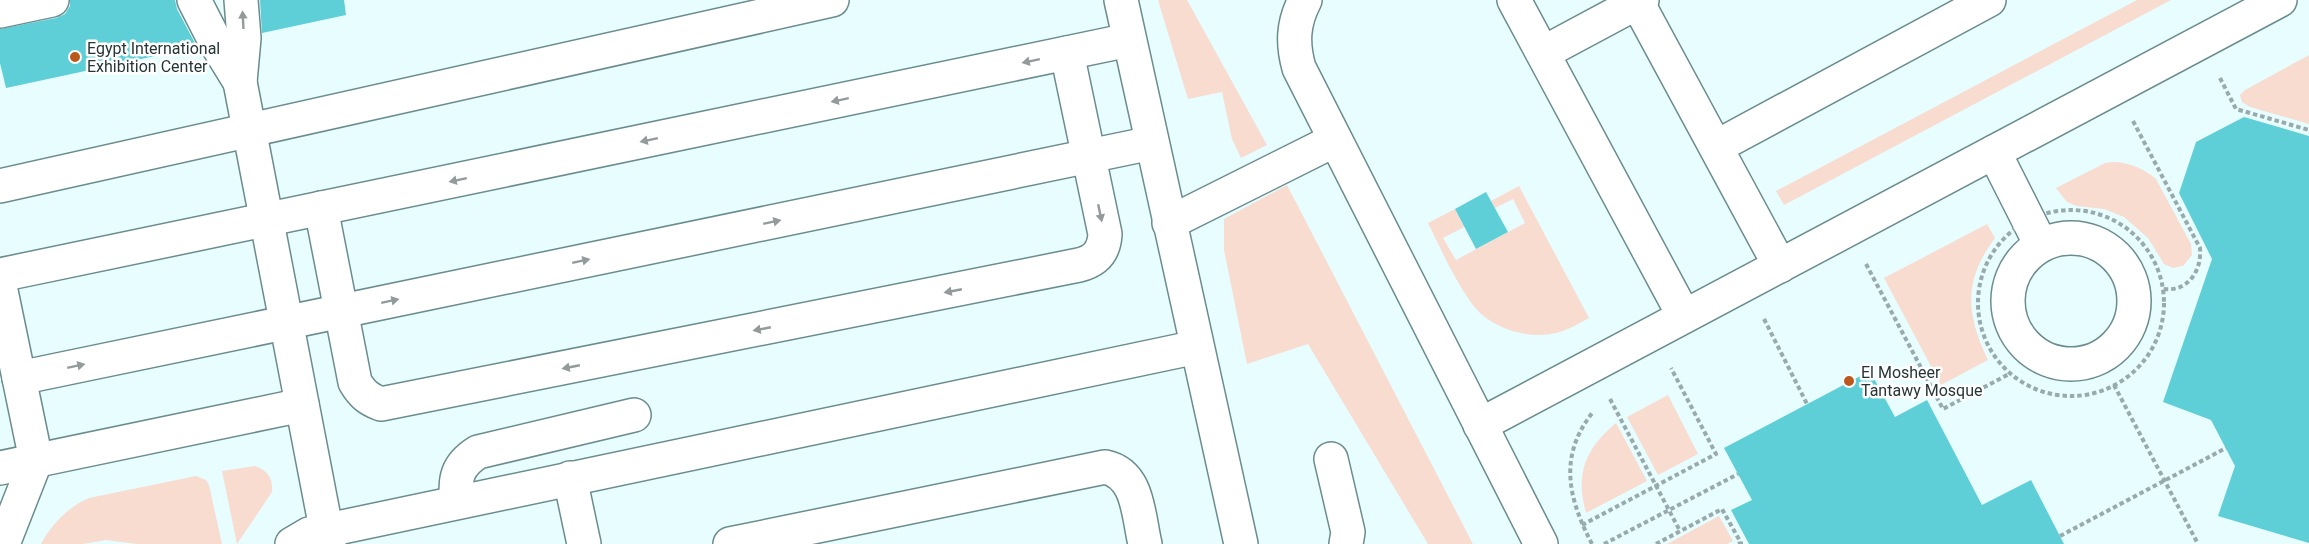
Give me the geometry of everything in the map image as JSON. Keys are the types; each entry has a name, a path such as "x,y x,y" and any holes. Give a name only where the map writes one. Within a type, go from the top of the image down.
{"lane":[{"path":"0,11 52,0"},
{"path":"194,0 216,44 240,82"},
{"path":"241,0 244,38 240,82 328,537"},
{"path":"0,186 832,0"},
{"path":"1121,0 1241,544"},
{"path":"1305,0 1297,16 1294,34 1294,51 1299,69 1541,544"},
{"path":"1716,147 1989,0"},
{"path":"1480,425 2280,0"},
{"path":"1517,1 1684,316"},
{"path":"1543,53 1638,1 1780,266"},
{"path":"0,275 1129,40"},
{"path":"321,208 355,382 370,400 381,404 1079,265 1095,258 1101,252 1105,234 1067,53"},
{"path":"1169,223 1335,140"},
{"path":"19,378 1152,142"},
{"path":"1994,152 2034,232"},
{"path":"0,286 4,330 19,378 36,460 3,544"},
{"path":"292,544 309,534 328,537 457,502 1197,347"},
{"path":"0,468 302,405"},
{"path":"457,502 456,479 460,467 467,458 478,452 634,415"},
{"path":"1331,459 1348,531 1346,544"},
{"path":"730,544 1105,467 1122,473 1132,488 1145,544"},
{"path":"570,478 584,544"}],"path":[{"path":"2217,71 2236,109 2309,130"},
{"path":"2131,118 2200,248 2199,267 2193,278 2182,286 2170,290 2163,289"},
{"path":"2073,209 2115,220 2133,233 2147,249 2157,268 2163,289 2163,312 2159,334 2148,355 2133,372 2114,385 2093,393 2071,396 2049,394 2028,386 2009,374 1995,357 1984,338 1978,316 1977,294 1982,272 1992,252 2006,236 2034,232 2051,212 2073,209"},
{"path":"1864,261 1942,409 2009,374"},
{"path":"1746,284 1807,404"},
{"path":"1582,525 1716,454 1669,365"},
{"path":"2114,385 2198,544"},
{"path":"1602,402 1615,391"},
{"path":"1609,395 1680,531"},
{"path":"1592,544 1575,508 1571,491 1571,455 1585,422 1596,408"},
{"path":"2060,536 2226,448"},
{"path":"1604,544 1738,474"},
{"path":"1656,544 1722,508 1741,543 1738,544"}],"shaded area":[{"path":"1158,0 1187,0 1267,145 1241,158 1232,139 1222,92 1188,99"},
{"path":"2137,0 2171,0 1784,205 1776,191"},
{"path":"2309,55 2309,124 2250,107 2242,102 2240,95 2245,90"},
{"path":"2113,162 2136,167 2156,179 2191,244 2192,255 2183,266 2173,268 2164,264 2148,238 2124,217 2104,209 2077,206 2067,202 2056,188 2105,163"},
{"path":"1287,185 1473,544 1428,544 1308,344 1247,364 1224,250 1224,219"},
{"path":"1519,186 1589,318 1556,333 1532,335 1520,333 1486,318 1464,292 1428,223 1455,209 1464,227 1443,238 1456,260 1525,223 1513,199 1495,208 1491,201"},
{"path":"1987,224 1995,238 1977,269 1971,298 1975,328 1988,360 1941,385 1884,278"},
{"path":"1668,395 1698,454 1658,475 1627,417"},
{"path":"1616,423 1647,481 1586,513 1582,486 1585,463 1597,443"},
{"path":"255,466 269,476 272,492 237,544 222,471"},
{"path":"196,476 206,480 209,485 222,544 137,544 106,540 83,544 41,544 61,517 74,506 89,498"},
{"path":"1719,516 1733,541 1727,544 1667,544"}],"building":[{"name":"Egypt International Exhibition Center","path":"70,0 175,0 177,9 197,47 6,88 0,63 0,29 56,18 65,14 70,6"},
{"path":"260,0 344,0 346,15 262,33"},
{"path":"2244,117 2309,136 2309,543 2218,516 2235,466 2211,420 2163,402 2212,259 2179,193 2196,142"},
{"path":"1486,192 1508,232 1476,249 1455,209"},
{"path":"1870,371 1895,417 1927,400 1982,505 2031,480 2064,544 1749,544 1731,510 1752,500 1724,448"}],"place":[{"name":"Egypt International Exhibition Center","path":"75,57"},
{"name":"El Mosheer Tantawy Mosque","path":"1849,381"}]}
